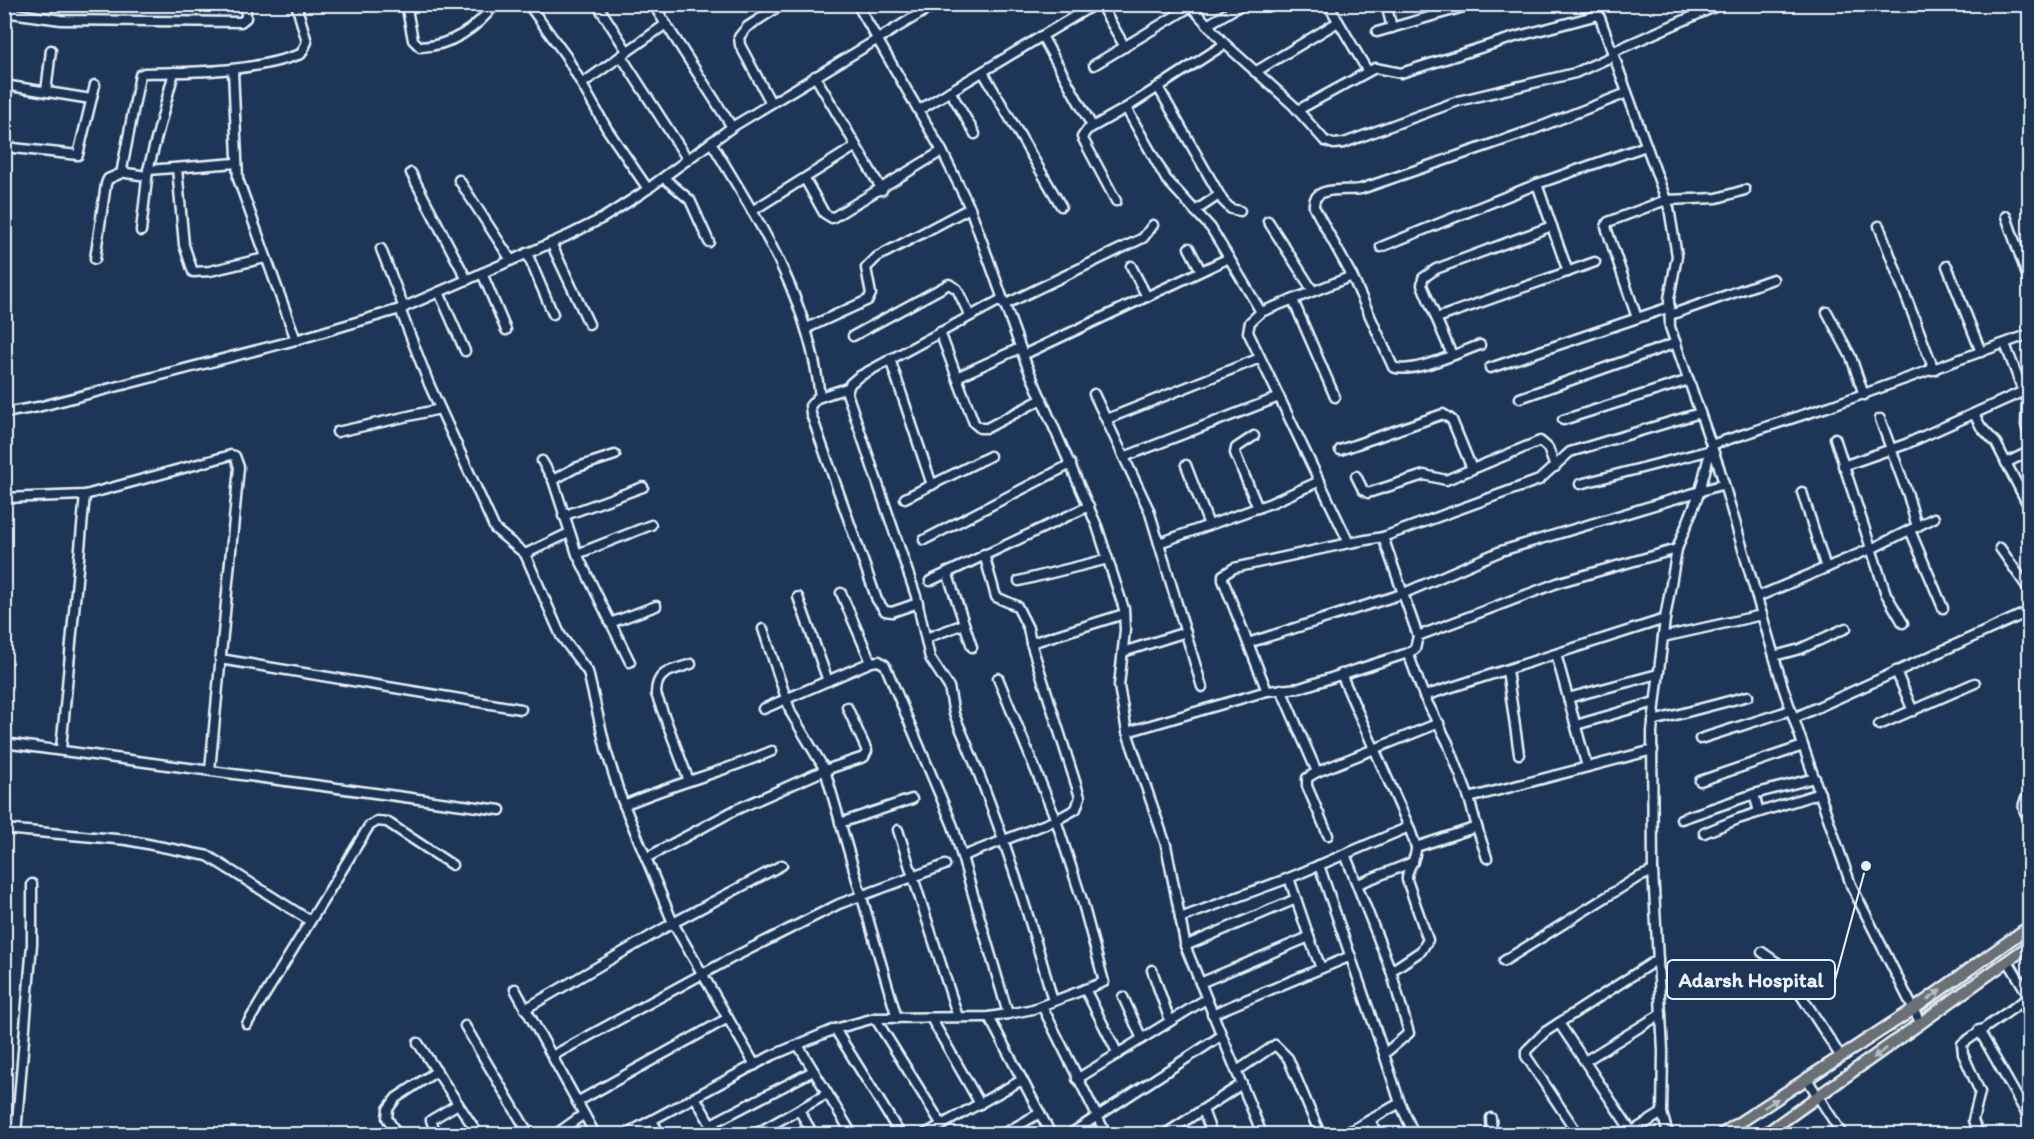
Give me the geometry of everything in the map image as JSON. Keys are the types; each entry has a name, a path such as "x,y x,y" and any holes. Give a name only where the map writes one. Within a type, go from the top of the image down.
{"main road":[{"path":"1722,1134 1914,1009 2030,926"},
{"path":"1765,1134 1819,1098 2030,945"}],"street":[{"path":"4,12 61,20 241,22 246,18 246,4"},
{"path":"124,172 122,168 138,79 144,73 233,70 274,63 304,51 307,42 296,4"},
{"path":"406,4 413,40 420,47 432,46 469,31 495,4"},
{"path":"528,4 566,56 607,129 648,189"},
{"path":"597,4 624,54 688,160"},
{"path":"653,4 732,127"},
{"path":"771,103 740,45 739,37 747,27 783,4"},
{"path":"857,4 942,151 970,208 1021,352 1089,506 1122,596 1123,652 1119,686 1127,732 1166,845 1185,946 1262,1134"},
{"path":"4,413 38,407 296,340 402,309 603,218 664,178 732,127 936,4"},
{"path":"919,110 1095,4"},
{"path":"1101,4 1125,46"},
{"path":"1207,25 1243,4"},
{"path":"1328,4 1367,70"},
{"path":"1386,4 1392,28"},
{"path":"1377,32 1474,4"},
{"path":"1595,4 1666,200 1677,256 1670,311 1676,343 1724,484 1774,656 1851,885 1921,1024"},
{"path":"1094,65 1190,6 1225,44 1298,110 1325,141 1334,144 1344,143 1458,101 1575,73 1720,4"},
{"path":"1298,110 1367,70 1379,68 1401,74 1515,37 1598,15"},
{"path":"1256,72 1338,22"},
{"path":"583,83 666,24"},
{"path":"1042,36 1092,126"},
{"path":"1116,201 1082,137 1087,129 1126,108 1225,44"},
{"path":"46,92 51,50"},
{"path":"233,70 238,179 296,340"},
{"path":"141,231 148,173 174,72"},
{"path":"983,72 1061,207"},
{"path":"815,76 882,190"},
{"path":"4,85 91,99"},
{"path":"4,147 77,156 94,85"},
{"path":"1158,87 1220,195 1231,209 1240,211"},
{"path":"950,92 975,134"},
{"path":"1480,345 1413,368 1400,370 1393,368 1352,276 1314,207 1314,200 1319,194 1334,190 1361,189 1527,132 1627,93"},
{"path":"1126,108 1166,179 1211,228 1261,312"},
{"path":"711,142 773,246 807,328 820,397"},
{"path":"753,211 856,146"},
{"path":"1381,247 1537,184 1646,146"},
{"path":"804,179 824,213 832,218 882,190 942,151"},
{"path":"95,259 108,179 124,172 148,173 236,163"},
{"path":"177,168 184,245 194,272 210,271 265,258"},
{"path":"411,173 467,280"},
{"path":"664,178 690,200 709,242"},
{"path":"459,180 511,260"},
{"path":"1537,184 1568,272"},
{"path":"1637,318 1606,227 1612,218 1666,200 1717,198 1745,190"},
{"path":"1195,211 1220,195"},
{"path":"807,328 868,300 871,294 866,268 877,257 970,208"},
{"path":"2006,216 2030,284"},
{"path":"1268,221 1313,291"},
{"path":"918,603 892,612 885,611 876,600 811,414 813,401 847,388 858,377 970,316 1143,238 1153,225"},
{"path":"1452,354 1422,285 1427,273 1552,226"},
{"path":"1879,226 1934,370"},
{"path":"551,243 589,324"},
{"path":"1189,248 1201,271"},
{"path":"381,249 440,409 495,529 525,554 561,636 588,672 606,750 624,805 673,923 755,1065"},
{"path":"527,253 554,314"},
{"path":"957,377 1147,297 1229,258"},
{"path":"1437,318 1595,262"},
{"path":"1131,266 1147,297"},
{"path":"1947,266 1981,352"},
{"path":"482,273 506,330"},
{"path":"1349,543 1260,358 1248,326 1261,312 1352,276"},
{"path":"1490,368 1637,318 1670,311 1773,279"},
{"path":"853,336 949,284 957,289 970,316"},
{"path":"439,292 465,351"},
{"path":"1293,300 1335,397"},
{"path":"1827,312 1851,357 1864,395"},
{"path":"940,333 974,423 980,428 987,428 1042,399"},
{"path":"1580,484 1711,447 1864,395 2030,334"},
{"path":"1520,398 1676,343"},
{"path":"2004,344 2027,401 2026,425 2030,440"},
{"path":"1107,419 1260,358"},
{"path":"890,359 932,485"},
{"path":"1563,420 1689,380"},
{"path":"847,388 869,462 918,603 930,658 952,695 954,714 1004,841 1053,1001"},
{"path":"1843,466 1891,449 2024,390"},
{"path":"1095,394 1149,510 1202,687"},
{"path":"1124,457 1279,397"},
{"path":"337,432 440,409"},
{"path":"1267,691 1223,580 1227,571 1383,537 1539,480 1570,452 1700,413"},
{"path":"1340,450 1443,414 1452,420 1472,469"},
{"path":"1974,414 1981,427 1996,442 2030,509"},
{"path":"1880,419 1891,449 1913,529 1943,608"},
{"path":"1254,436 1236,448 1236,453 1258,507"},
{"path":"1835,438 1886,594 1903,623"},
{"path":"1356,476 1363,490 1368,493 1424,475 1446,480 1540,441 1548,448 1555,467"},
{"path":"1668,1134 1662,1113 1661,1014 1653,871 1653,721 1665,619 1677,549 1700,491 1711,447"},
{"path":"2006,463 2030,451"},
{"path":"4,498 85,495 231,455 235,456 239,467 210,770"},
{"path":"553,480 575,468 615,455"},
{"path":"905,498 990,456"},
{"path":"542,461 553,480 577,554 630,662"},
{"path":"924,540 1071,464"},
{"path":"1186,465 1209,525"},
{"path":"1159,543 1320,482"},
{"path":"1248,643 1402,594 1501,551 1724,484"},
{"path":"563,516 643,487"},
{"path":"1802,492 1826,568"},
{"path":"61,749 85,495"},
{"path":"930,581 1089,506"},
{"path":"1757,597 1870,550 1934,518"},
{"path":"577,554 651,525"},
{"path":"525,554 569,533"},
{"path":"1127,732 1267,691 1299,687 1415,649 1418,636 1383,537"},
{"path":"2000,548 2030,591"},
{"path":"1418,636 1560,582 1677,549"},
{"path":"963,856 1056,820 1076,809 1080,797 1028,628 1017,606 996,597 984,554"},
{"path":"1019,581 1108,559"},
{"path":"947,572 972,647"},
{"path":"841,592 871,662"},
{"path":"798,597 828,681"},
{"path":"610,623 656,606"},
{"path":"1700,739 1793,714 2030,611"},
{"path":"1031,643 1124,614"},
{"path":"1663,637 1762,615"},
{"path":"1425,696 1665,619"},
{"path":"926,638 964,624"},
{"path":"1774,656 1800,649 1846,628"},
{"path":"763,629 797,726 825,770 897,1018"},
{"path":"1123,652 1186,632"},
{"path":"1408,653 1469,798 1487,858"},
{"path":"1556,654 1587,767"},
{"path":"220,659 521,709"},
{"path":"763,708 871,662 879,661 888,670 953,826 1008,1014"},
{"path":"689,781 656,694 656,684 664,674 691,664"},
{"path":"1507,670 1519,754"},
{"path":"1896,671 1913,711"},
{"path":"1341,674 1416,847 1413,862 1406,873 1428,940 1420,951 1391,971"},
{"path":"1568,698 1658,674"},
{"path":"626,1134 755,1065 835,1029 875,1018 989,1017 1008,1014 1042,1006 1104,981 1082,900 1056,820 998,678"},
{"path":"1879,725 1975,683"},
{"path":"1281,689 1317,772"},
{"path":"1653,721 1748,696"},
{"path":"1576,725 1655,702"},
{"path":"646,858 735,810 825,770 861,760 867,751 847,707"},
{"path":"1328,835 1307,786 1308,778 1374,747 1439,723"},
{"path":"4,742 500,810"},
{"path":"1701,781 1803,746"},
{"path":"1469,798 1653,750"},
{"path":"624,805 672,784 725,771 772,751"},
{"path":"1681,819 1754,794 1815,778"},
{"path":"1704,833 1759,812 1820,793"},
{"path":"1754,794 1759,812"},
{"path":"2030,794 2023,801 2023,809 2030,820"},
{"path":"840,823 912,799"},
{"path":"246,1024 369,826 377,821 387,822 452,865"},
{"path":"1180,918 1289,878 1409,827"},
{"path":"1416,847 1477,827"},
{"path":"4,829 127,840 208,856 309,920"},
{"path":"898,830 958,1017"},
{"path":"1345,854 1391,971 1409,1033 1384,1054"},
{"path":"1358,884 1413,862"},
{"path":"525,1009 673,923 782,865"},
{"path":"552,1056 702,974 861,894 945,865"},
{"path":"1319,865 1400,1103 1414,1134"},
{"path":"1504,961 1635,879 1653,871"},
{"path":"1289,878 1321,968"},
{"path":"16,1134 32,944 32,884"},
{"path":"1185,946 1296,899"},
{"path":"1200,983 1309,937"},
{"path":"1762,952 1782,966 1840,1058"},
{"path":"1212,1014 1351,956"},
{"path":"1578,1134 1526,1056 1529,1046 1559,1023 1658,959"},
{"path":"1978,1134 1973,1120 1980,1098 1979,1085 1961,1048 1964,1040 2029,998 2008,961"},
{"path":"1152,970 1170,1021"},
{"path":"514,989 595,1134"},
{"path":"1085,989 1118,1054"},
{"path":"1123,997 1142,1039"},
{"path":"1077,1079 1206,999"},
{"path":"1042,1006 1106,1134"},
{"path":"1585,1061 1661,1014"},
{"path":"931,1017 980,1104"},
{"path":"989,1017 1051,1134"},
{"path":"577,1102 728,1018"},
{"path":"875,1018 942,1125"},
{"path":"1559,1023 1630,1133 1662,1113"},
{"path":"465,1026 529,1134"},
{"path":"835,1029 900,1134"},
{"path":"1979,1030 2030,1120"},
{"path":"1070,1134 1221,1036"},
{"path":"418,1043 478,1134"},
{"path":"798,1045 852,1134"},
{"path":"1237,1071 1268,1048 1275,1045 1280,1047 1288,1058 1320,1134"},
{"path":"397,1134 387,1118 392,1103 437,1071"},
{"path":"711,1124 813,1071"},
{"path":"1808,1079 1842,1134"},
{"path":"925,1134 1022,1080"},
{"path":"1168,1134 1242,1084"},
{"path":"759,1133 827,1094"},
{"path":"695,1097 716,1134"},
{"path":"1345,1134 1400,1103"},
{"path":"436,1134 431,1120 458,1104"},
{"path":"799,1110 813,1134"},
{"path":"1203,1110 1212,1134"},
{"path":"1003,1134 1040,1113"},
{"path":"556,1134 584,1114"},
{"path":"1491,1118 1492,1134"},
{"path":"1370,1120 1377,1134"},
{"path":"652,1121 660,1134"}],"place":[{"name":"Adarsh Hospital","path":"1866,866"}]}
